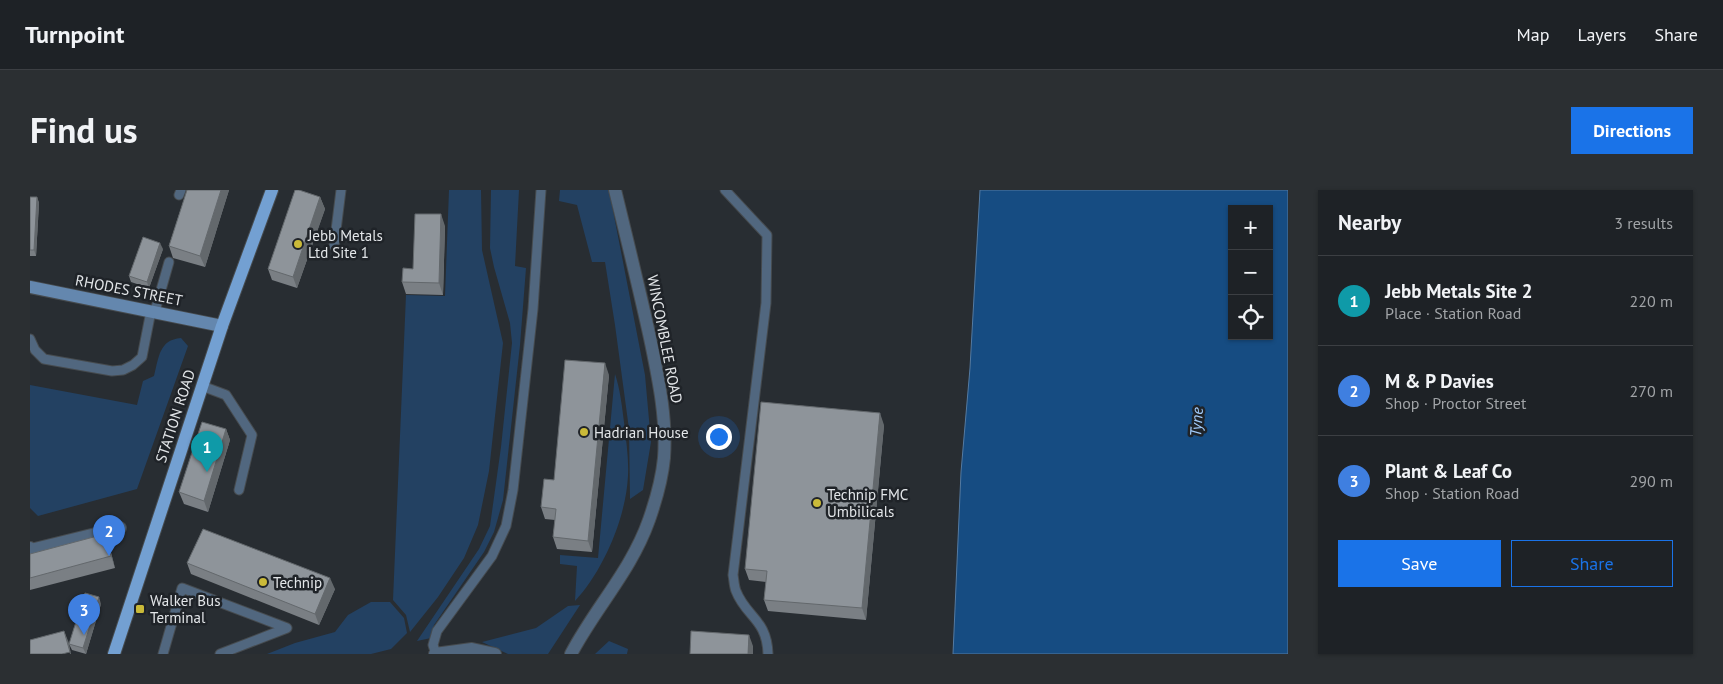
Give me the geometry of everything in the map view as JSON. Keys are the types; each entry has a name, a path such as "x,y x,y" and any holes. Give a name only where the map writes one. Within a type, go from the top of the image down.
{"main road":[{"name":"STATION ROAD","path":"114,654 222,326 272,190"}],"street":[{"name":"WINCOMBLEE ROAD","path":"571,654 579,638 618,582 635,551 648,521 660,484 664,457 664,424 658,375 615,190"},
{"name":"RHODES STREET","path":"30,287 222,326"},
{"path":"30,549 120,528"},
{"path":"435,654 472,649 495,654"}],"lane":[{"path":"334,246 341,190"},
{"path":"435,654 433,645 437,631 492,556 506,526 513,490 533,309 541,190"},
{"path":"725,190 767,235 766,303 734,575 736,590 742,601 761,625 767,639 768,654"},
{"path":"30,339 35,350 44,359 112,371 124,370 142,357 153,311 169,262"},
{"path":"202,386 226,395 252,435 239,490"},
{"path":"163,654 182,588 287,628 220,654"}],"shaded area":[{"path":"449,190 481,190 482,250 503,343 489,471 478,525 464,558 438,597 410,632 406,615 393,600 406,295 445,296"},
{"path":"491,190 519,190 515,266 526,268 520,345 503,500 494,532 484,552 434,625 431,638 417,641 479,549 490,526 512,343 510,323 490,248"},
{"path":"560,190 609,190 645,375 651,442 643,490 630,499 629,429 605,262 592,262 577,205 559,201"},
{"path":"181,338 188,346 137,489 38,516 30,508 30,385 137,405 143,381 154,376 159,356 164,346 174,339"},
{"path":"615,374 621,398 627,449 626,492 618,526 604,559 595,575 575,601 577,566 560,564 560,555 598,558"},
{"path":"371,602 390,602 404,618 407,633 391,649 371,654 267,654 295,643 335,632 348,615"},
{"path":"580,605 548,654 508,654 482,642 536,628 568,606"},
{"path":"609,641 628,649 627,654 595,654"}],"water":[{"name":"Tyne","path":"980,190 1288,190 1288,654 953,654 961,472 970,368"}],"building":[{"path":"187,190 221,190 200,256 169,246"},
{"name":"Jebb Metals Ltd Site 1","path":"295,190 320,197 293,277 268,269"},
{"path":"30,197 37,197 34,250 30,250"},
{"path":"415,214 441,214 439,283 402,282 403,268 413,269"},
{"path":"143,237 160,243 147,282 129,276"},
{"name":"Hadrian House","path":"565,360 605,363 588,541 553,537 556,509 541,507 544,479 554,480"},
{"name":"Technip FMC Umbilicals","path":"761,402 880,413 862,608 764,600 767,571 745,569"},
{"path":"202,422 226,429 204,501 179,492"},
{"name":"Technip","path":"203,529 330,578 315,614 187,563"},
{"path":"105,534 111,556 30,578 30,554"},
{"path":"85,593 99,597 83,648 69,644"},
{"path":"64,631 70,652 62,654 30,654 30,640"},
{"path":"691,631 749,635 748,654 690,654"}],"place":[{"name":"Jebb Metals Ltd Site 1","path":"298,244"},
{"name":"Hadrian House","path":"584,432"},
{"name":"Jebb Metals Site 2","path":"207,472"},
{"name":"Technip FMC Umbilicals","path":"817,503"},
{"name":"M & P Davies","path":"109,556"},
{"name":"Technip","path":"263,582"},
{"name":"Walker Bus Terminal","path":"140,609"},
{"name":"Plant & Leaf Co","path":"84,635"}]}
